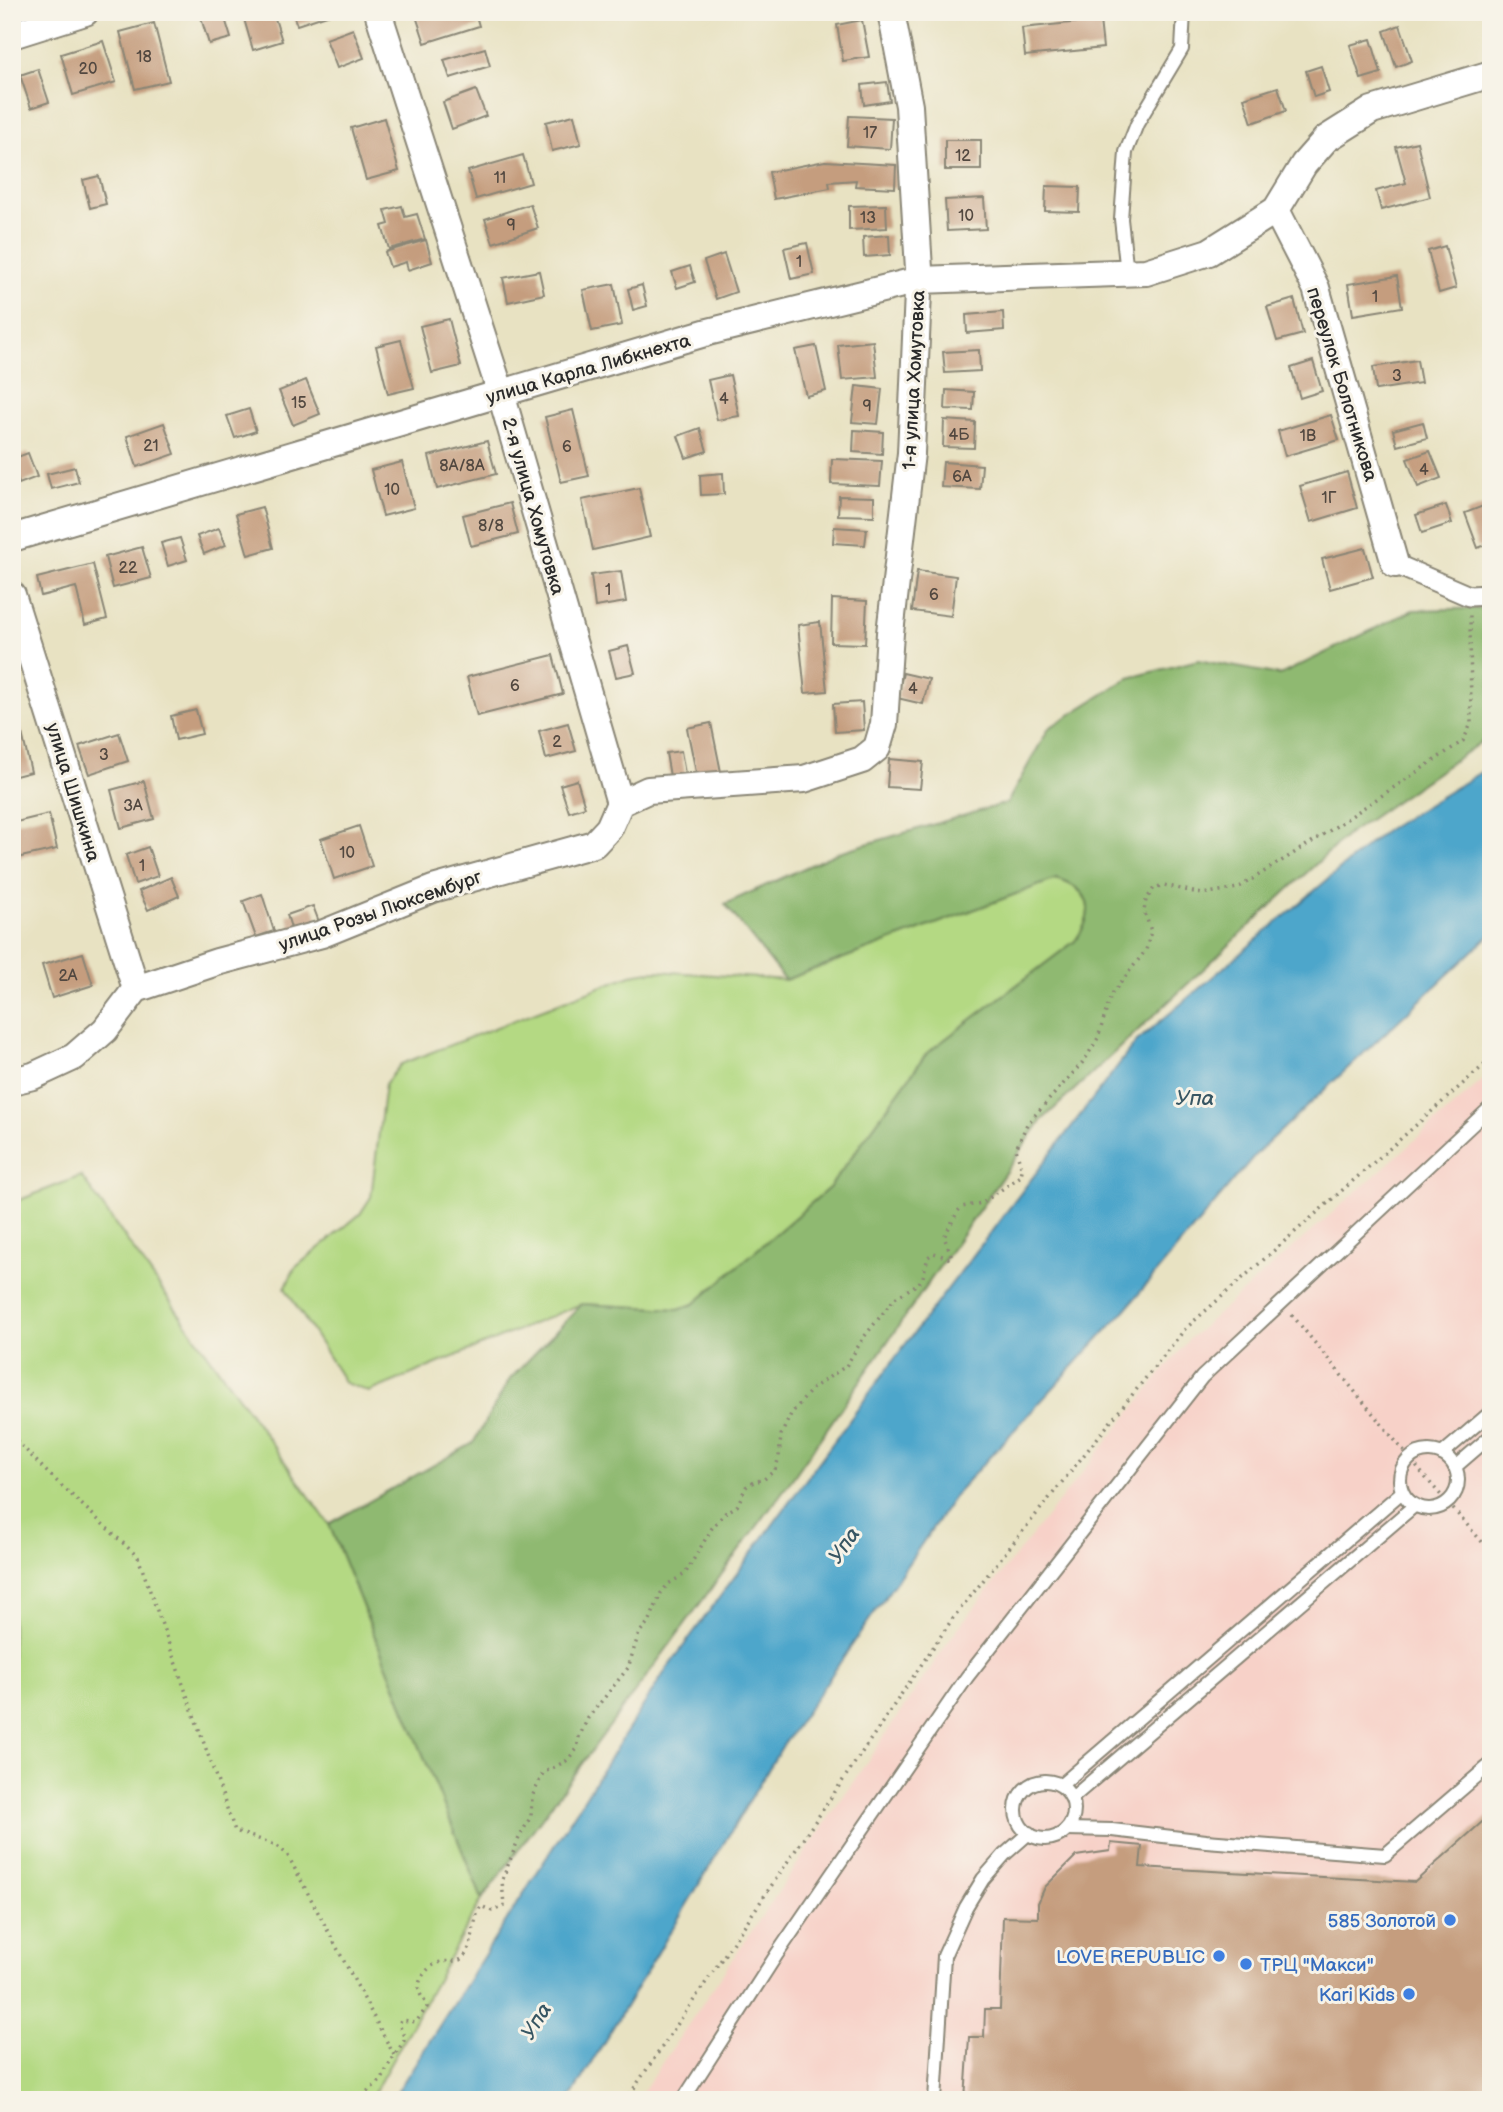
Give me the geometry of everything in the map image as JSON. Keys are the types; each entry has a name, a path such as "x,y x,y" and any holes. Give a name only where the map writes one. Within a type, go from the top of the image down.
{"street":[{"path":"12,35 85,12"},
{"name":"2-я улица Хомутовка","path":"378,12 501,394 620,803"},
{"name":"1-я улица Хомутовка","path":"620,803 648,790 804,779 862,760 877,748 884,724 890,634 911,453 919,280 909,106 891,12"},
{"path":"1276,210 1304,164 1326,139 1372,110 1491,74"},
{"name":"улица Карла Либкнехта","path":"12,538 708,332 919,280 1146,272 1209,252 1276,210"},
{"name":"переулок Болотникова","path":"1276,210 1316,288 1395,564"},
{"path":"1395,564 1469,596 1491,595"},
{"name":"улица Шишкина","path":"12,595 136,989"},
{"name":"улица Розы Люксембург","path":"136,989 217,962 322,934 433,889 594,844 609,828 620,803"},
{"path":"12,1081 33,1076 75,1057 105,1030 136,989"}],"lane":[{"path":"1127,273 1121,219 1126,152 1136,124 1182,49 1184,12"},
{"path":"683,2100 777,1954 967,1677 1202,1377 1491,1107"},
{"path":"1442,1454 1491,1412"},
{"path":"1455,1467 1491,1436"},
{"path":"1425,1451 1442,1454 1455,1467 1458,1486 1454,1494 1447,1503 1432,1510 1414,1506 1402,1492 1400,1474 1409,1458 1425,1451"},
{"path":"1061,1785 1402,1492"},
{"path":"1072,1798 1414,1506"},
{"path":"1067,1829 1074,1814 1072,1798 1061,1785 1044,1781 1035,1783 1021,1794 1018,1819 1029,1833 1044,1838 1053,1837 1067,1829 1112,1830 1206,1841 1385,1855 1491,1764"},
{"path":"935,2100 944,1956 966,1907 983,1879 1004,1855 1029,1833"}],"path":[{"path":"356,2100 382,2080 405,2039 400,2021 416,2021 427,2007 418,1987 423,1975 433,1965 454,1962 466,1955 481,1906 492,1911 504,1906 502,1881 531,1816 534,1789 545,1770 566,1761 577,1749 588,1718 628,1668 639,1633 650,1620 661,1593 668,1584 685,1574 712,1528 725,1513 737,1506 746,1487 772,1473 778,1464 781,1435 788,1418 813,1388 846,1366 864,1337 895,1298 919,1283 928,1256 934,1253 952,1257 944,1237 958,1211 962,1207 982,1203 1021,1176 1016,1149 1027,1124 1084,1061 1098,1038 1111,995 1146,950 1151,931 1144,911 1149,894 1154,888 1164,885 1196,894 1238,888 1324,835 1463,741 1471,724 1469,596"},
{"path":"626,2100 953,1618 1185,1329 1491,1059"},
{"path":"1282,1303 1409,1458 1491,1552"},
{"path":"12,1357 14,1441 138,1557 235,1831 276,1845 287,1854 395,2055"}],"shaded area":[{"path":"1491,1073 1491,2100 637,2100 957,1629 1189,1339"}],"green space":[{"path":"1491,608 1491,735 1347,835 1041,1121 792,1479 482,1899 329,1524 473,1443 510,1379 582,1304 678,1309 694,1304 829,1188 927,1053 1075,941 1082,931 1088,912 1084,896 1078,889 1056,879 785,980 725,904 839,852 1007,803 1049,728 1129,678 1198,660 1280,675 1413,610"},
{"path":"1056,879 1078,889 1087,904 1086,921 1075,941 927,1053 829,1188 693,1305 678,1309 581,1304 369,1392 345,1383 285,1288 295,1268 360,1214 371,1197 385,1084 401,1064 631,975 656,971 785,980"},
{"path":"81,1176 329,1524 482,1899 370,2100 12,2100 12,1203"}],"water":[{"name":"Упа","path":"1491,766 1491,934 1255,1155 1126,1309 958,1491 780,1750 569,2100 392,2100 666,1670 901,1350 1136,1042 1386,830"}],"building":[{"path":"223,12 231,38 209,44 201,18"},
{"path":"242,12 273,12 282,41 253,50"},
{"path":"292,12 333,12 333,13 297,25"},
{"path":"428,12 475,12 479,26 425,43 416,16"},
{"path":"862,20 869,57 843,61 837,25"},
{"path":"1100,20 1103,48 1025,56 1022,28"},
{"path":"154,23 169,81 135,89 120,32"},
{"path":"1400,25 1412,61 1396,67 1384,31"},
{"path":"353,29 364,58 337,68 326,39"},
{"path":"1371,39 1381,73 1361,79 1350,45"},
{"path":"103,41 116,82 73,95 61,54"},
{"path":"485,48 490,66 450,78 444,60"},
{"path":"1321,66 1329,92 1314,97 1306,71"},
{"path":"38,69 49,102 31,108 20,75"},
{"path":"887,82 890,101 864,105 862,85"},
{"path":"1278,87 1286,111 1252,123 1244,98"},
{"path":"476,90 486,116 452,129 443,102"},
{"path":"574,115 581,144 552,151 546,122"},
{"path":"849,116 892,118 890,149 847,146"},
{"path":"384,118 399,171 366,180 351,128"},
{"path":"945,140 981,140 981,170 945,170"},
{"path":"1417,142 1430,197 1381,210 1376,191 1406,183 1396,147"},
{"path":"523,155 531,183 476,199 468,171"},
{"path":"825,161 896,165 895,188 855,186 856,180 829,182 830,188 774,199 769,172"},
{"path":"99,176 106,204 90,208 83,180"},
{"path":"1046,186 1080,187 1079,212 1045,211"},
{"path":"984,198 986,229 947,231 945,200"},
{"path":"530,204 538,228 493,243 485,219"},
{"path":"886,205 887,228 849,230 849,206"},
{"path":"402,206 405,217 417,214 425,239 389,249 382,226 389,224 385,210"},
{"path":"889,235 890,255 864,257 863,237"},
{"path":"426,240 432,262 408,270 406,262 390,267 385,252"},
{"path":"807,243 814,274 791,279 784,248"},
{"path":"1445,246 1456,288 1439,293 1428,251"},
{"path":"724,254 736,292 716,299 704,261"},
{"path":"690,266 695,282 677,288 672,272"},
{"path":"539,271 544,294 508,302 503,278"},
{"path":"1397,276 1402,307 1353,315 1348,284"},
{"path":"614,284 622,325 592,331 583,290"},
{"path":"642,285 647,306 633,310 628,289"},
{"path":"1294,299 1303,334 1277,341 1267,307"},
{"path":"1003,312 1004,330 967,333 966,315"},
{"path":"449,319 461,366 432,373 420,326"},
{"path":"401,340 414,388 388,394 376,346"},
{"path":"873,341 877,377 842,380 838,345"},
{"path":"816,346 826,391 806,396 795,350"},
{"path":"979,350 980,371 945,373 943,352"},
{"path":"1417,360 1421,383 1376,390 1373,367"},
{"path":"1313,361 1322,391 1300,398 1291,368"},
{"path":"730,375 739,416 717,420 708,380"},
{"path":"306,380 320,414 293,425 279,391"},
{"path":"856,386 882,389 878,424 852,422"},
{"path":"946,390 974,392 973,410 945,409"},
{"path":"249,409 256,431 235,438 227,416"},
{"path":"573,410 589,476 561,482 545,417"},
{"path":"1331,415 1339,440 1285,456 1278,431"},
{"path":"944,420 975,422 974,448 943,447"},
{"path":"1423,422 1427,438 1397,446 1393,430"},
{"path":"164,423 175,454 137,467 127,436"},
{"path":"700,428 707,451 686,458 678,436"},
{"path":"854,430 883,432 882,454 853,452"},
{"path":"487,441 496,474 437,489 429,456"},
{"path":"1430,451 1441,478 1418,487 1407,459"},
{"path":"28,453 37,477 19,484 12,459"},
{"path":"832,459 882,461 880,486 831,484"},
{"path":"402,462 414,508 383,516 371,470"},
{"path":"943,462 982,465 980,489 941,487"},
{"path":"75,467 79,482 51,489 47,474"},
{"path":"1347,472 1357,508 1311,522 1300,486"},
{"path":"723,473 724,494 701,495 700,475"},
{"path":"639,488 650,537 593,550 582,500"},
{"path":"839,496 874,497 874,516 838,515"},
{"path":"510,503 518,534 471,546 463,515"},
{"path":"1491,503 1491,543 1478,548 1465,513"},
{"path":"1446,505 1452,523 1422,533 1416,515"},
{"path":"262,507 273,548 248,555 236,514"},
{"path":"834,527 867,529 865,545 833,543"},
{"path":"219,528 226,545 204,554 197,536"},
{"path":"180,538 187,560 168,566 161,543"},
{"path":"142,547 151,578 113,588 105,557"},
{"path":"1365,548 1373,577 1330,589 1322,559"},
{"path":"93,564 107,619 85,625 76,587 41,596 37,578"},
{"path":"621,571 626,602 595,607 591,575"},
{"path":"917,571 956,576 951,616 912,611"},
{"path":"832,599 867,601 865,644 831,643"},
{"path":"820,622 827,691 805,693 798,625"},
{"path":"628,646 635,673 616,677 609,651"},
{"path":"553,655 563,694 477,716 467,677"},
{"path":"903,673 929,679 923,704 897,698"},
{"path":"862,702 864,730 835,732 833,704"},
{"path":"196,710 202,734 176,740 171,716"},
{"path":"568,723 576,751 546,759 539,731"},
{"path":"711,723 721,772 697,777 687,728"},
{"path":"21,729 31,772 12,777 12,731"},
{"path":"119,733 128,761 89,774 79,746"},
{"path":"681,751 686,779 671,782 666,753"},
{"path":"889,759 923,762 920,789 887,787"},
{"path":"577,780 585,807 569,812 560,785"},
{"path":"144,781 154,819 121,828 111,790"},
{"path":"49,814 57,849 12,859 12,823"},
{"path":"359,826 372,866 334,879 321,839"},
{"path":"148,847 158,876 135,884 126,855"},
{"path":"171,877 179,896 148,910 139,891"},
{"path":"262,894 274,931 256,937 243,901"},
{"path":"313,906 319,922 292,931 287,915"},
{"path":"83,953 93,985 52,998 42,965"},
{"name":"ТРЦ \"Макси\"","path":"1491,1814 1491,2100 965,2100 969,2037 984,2037 985,2009 1000,2009 1003,1917 1038,1918 1038,1903 1045,1887 1076,1856 1110,1851 1111,1843 1142,1846 1140,1867 1415,1882"}],"place":[{"name":"585 Золотой","path":"1450,1920"},
{"name":"LOVE REPUBLIC","path":"1219,1956"},
{"name":"ТРЦ \"Макси\"","path":"1246,1964"},
{"name":"Kari Kids","path":"1409,1994"}]}
